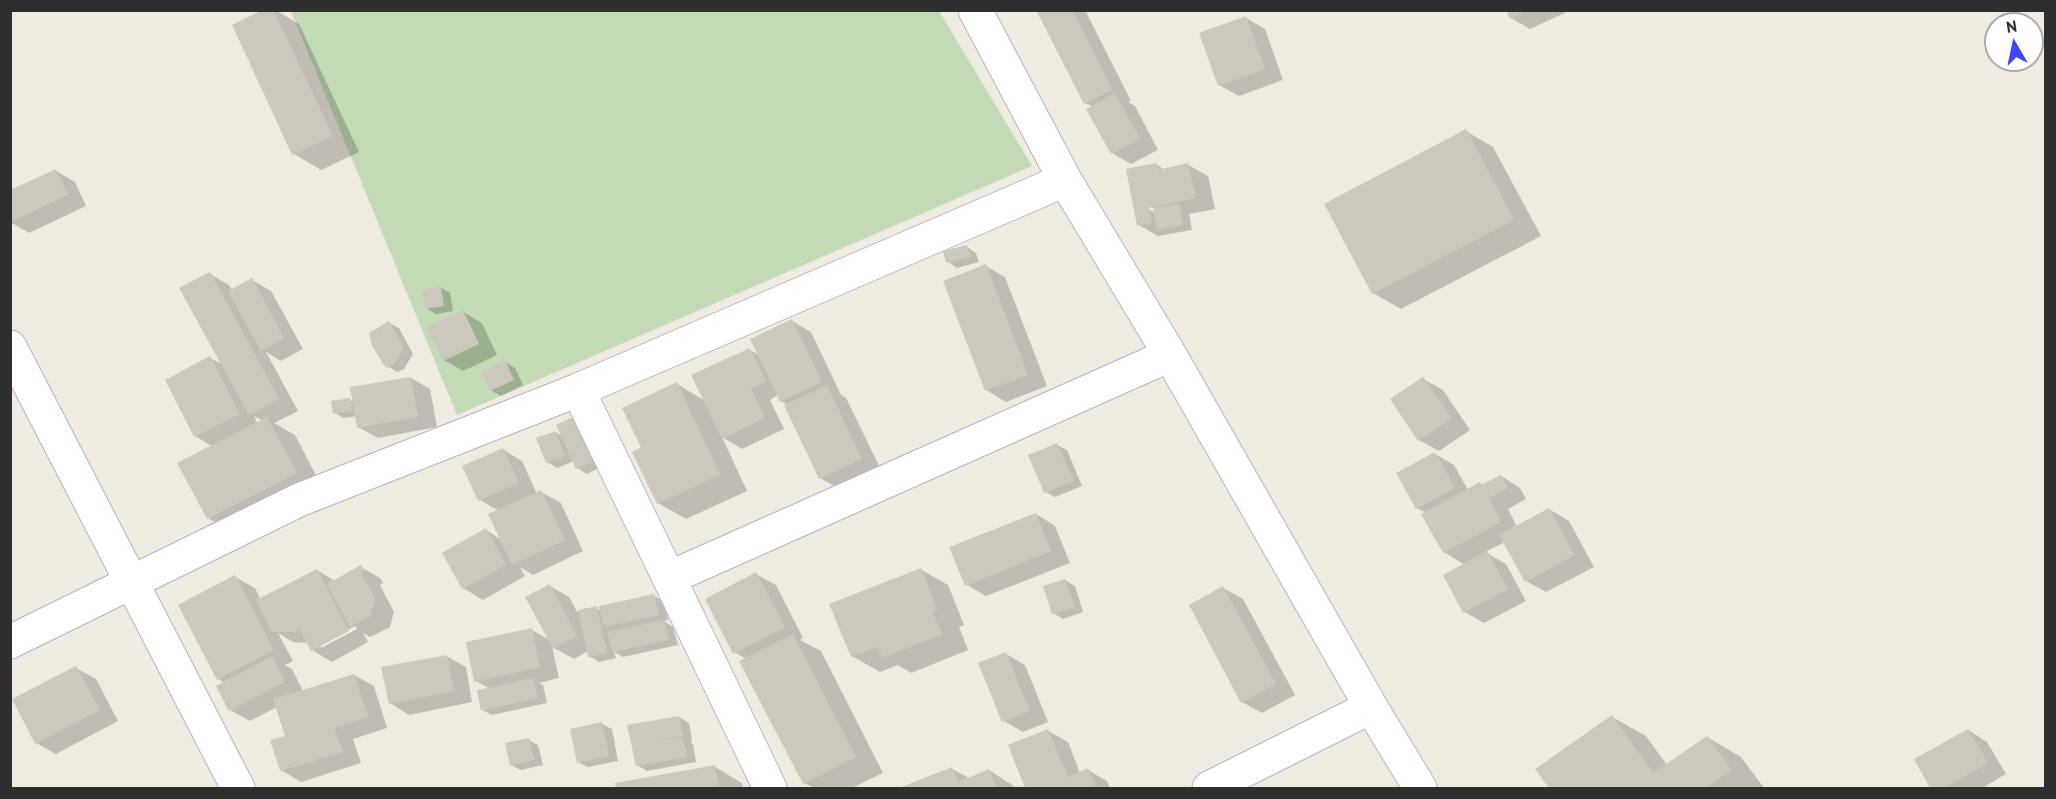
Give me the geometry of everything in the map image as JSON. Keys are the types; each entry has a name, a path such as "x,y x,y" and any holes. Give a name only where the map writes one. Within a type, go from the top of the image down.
{"street":[{"path":"975,10 1065,180 1170,355 1371,708 1420,789"},
{"path":"10,642 299,500 578,390 1065,180"},
{"path":"10,348 238,789"},
{"path":"669,578 1170,355"},
{"path":"578,390 770,789"},
{"path":"1209,789 1371,708"}],"green space":[{"path":"291,11 939,11 1032,166 457,415"}],"building":[{"path":"263,10 273,10 333,136 292,155 232,25"},
{"path":"1036,10 1072,10 1112,90 1084,104"},
{"path":"1506,10 1528,10 1510,19"},
{"path":"1246,16 1265,69 1218,86 1199,33"},
{"path":"1115,93 1140,139 1111,154 1086,109"},
{"path":"1466,129 1514,220 1372,294 1324,204"},
{"path":"1156,163 1158,170 1188,163 1196,198 1149,208 1152,223 1137,226 1126,169"},
{"path":"56,169 68,195 10,222 10,190"},
{"path":"1179,204 1183,225 1157,230 1153,208"},
{"path":"967,245 970,257 946,263 943,251"},
{"path":"986,264 1028,375 985,391 943,281"},
{"path":"210,272 279,399 249,415 179,288"},
{"path":"252,278 284,338 261,351 228,291"},
{"path":"441,286 444,306 425,309 421,290"},
{"path":"463,310 479,344 443,361 426,327"},
{"path":"792,319 822,382 780,402 750,339"},
{"path":"389,321 404,348 394,364 386,368 372,346 369,333"},
{"path":"750,348 766,381 751,389 765,418 722,439 691,375"},
{"path":"210,356 240,414 194,437 165,380"},
{"path":"505,360 514,380 490,391 481,372"},
{"path":"411,377 418,417 357,428 350,387"},
{"path":"1423,377 1452,418 1418,441 1390,399"},
{"path":"677,382 720,475 657,504 632,452 641,447 622,408"},
{"path":"827,385 862,459 819,479 784,405"},
{"path":"350,398 352,411 333,414 331,401"},
{"path":"575,416 596,460 576,469 556,425"},
{"path":"267,417 297,473 207,519 177,463"},
{"path":"556,431 565,456 546,463 536,438"},
{"path":"1057,443 1074,481 1044,493 1028,455"},
{"path":"503,448 519,483 478,501 462,466"},
{"path":"1435,452 1455,488 1416,509 1396,473"},
{"path":"1501,475 1508,488 1489,498 1501,522 1443,553 1421,514 1480,482 1481,485"},
{"path":"541,490 565,540 512,565 488,514"},
{"path":"1549,508 1575,555 1525,582 1499,535"},
{"path":"1036,513 1051,551 965,586 949,547"},
{"path":"486,528 506,565 462,589 442,553"},
{"path":"1487,551 1508,589 1463,613 1443,575"},
{"path":"361,565 364,572 361,573 375,599 370,616 350,627 327,584"},
{"path":"921,568 937,610 932,611 942,634 882,658 878,647 851,657 829,604"},
{"path":"317,569 349,631 311,651 300,630 272,632 256,600"},
{"path":"756,572 785,627 733,654 705,599"},
{"path":"235,575 274,650 217,680 178,605"},
{"path":"1065,579 1075,607 1052,614 1043,586"},
{"path":"550,584 577,636 553,649 525,597"},
{"path":"1223,586 1276,684 1241,703 1189,605"},
{"path":"654,594 659,615 604,627 599,606"},
{"path":"597,606 607,653 588,657 578,610"},
{"path":"664,620 669,640 612,652 607,632"},
{"path":"532,628 540,667 474,682 466,642"},
{"path":"793,634 856,757 803,784 739,661"},
{"path":"1006,652 1030,711 1002,722 978,663"},
{"path":"447,655 454,691 389,704 381,667"},
{"path":"272,656 285,682 229,711 216,686"},
{"path":"76,666 100,710 35,744 12,699"},
{"path":"354,674 368,717 334,728 343,752 280,771 270,740 285,736 273,699"},
{"path":"533,678 538,698 481,711 477,690"},
{"path":"1612,715 1653,773 1707,736 1732,770 1705,788 1549,788 1535,769"},
{"path":"679,716 683,736 649,743 683,737 687,757 636,766 627,725"},
{"path":"602,722 609,756 577,763 570,729"},
{"path":"1048,729 1068,777 1088,768 1096,788 1025,788 1008,745"},
{"path":"1968,729 1988,763 1944,788 1930,788 1914,759"},
{"path":"529,738 534,760 510,766 505,743"},
{"path":"715,765 719,788 616,788 615,783"},
{"path":"952,767 958,782 989,769 997,788 899,788"}]}
